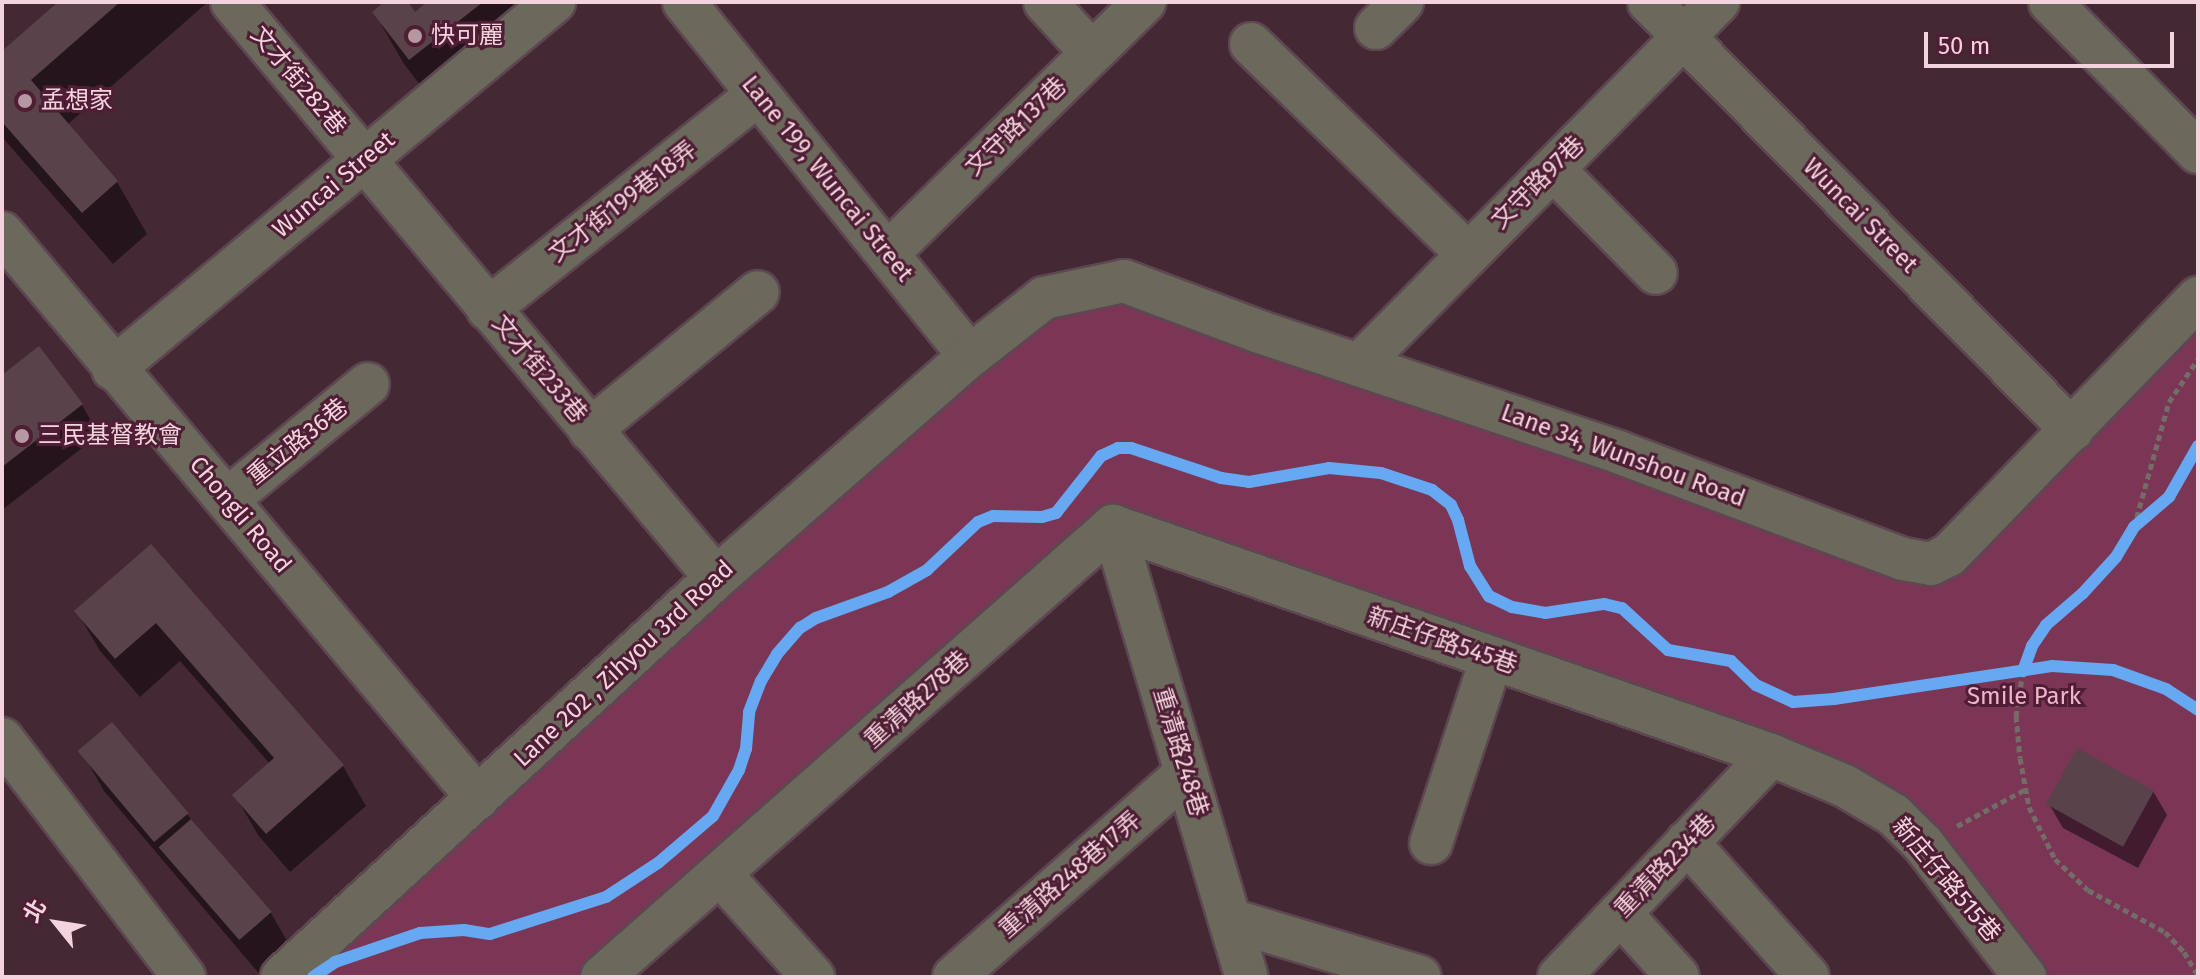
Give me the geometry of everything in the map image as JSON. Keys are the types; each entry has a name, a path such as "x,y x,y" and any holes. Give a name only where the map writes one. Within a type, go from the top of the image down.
{"street":[{"name":"文才街282巷","path":"232,2 364,160"},
{"name":"Wuncai Street","path":"113,369 554,2"},
{"name":"Lane 199, Wuncai Street","path":"684,2 970,356"},
{"path":"1045,2 1092,53"},
{"name":"文守路137巷","path":"888,253 1144,2"},
{"name":"Wuncai Street","path":"1649,2 2072,430"},
{"name":"文守路97巷","path":"1359,365 1718,2"},
{"path":"2050,2 2198,152"},
{"path":"1251,44 1468,254"},
{"name":"文才街199巷18弄","path":"488,309 758,94"},
{"name":"文才街233巷","path":"364,160 716,578"},
{"path":"1553,169 1656,273"},
{"name":"Chongli Road","path":"2,233 113,369 228,499 478,798"},
{"name":"Lane 34, Wunshou Road","path":"970,356 1044,298 1124,281 1359,365 1618,452 1903,559 1931,564 1949,555 2198,298"},
{"path":"590,430 758,292"},
{"name":"Lane 202 , Zihyou 3rd Road","path":"282,977 716,578 970,356"},
{"name":"重立路36巷","path":"228,499 368,384"},
{"name":"新庄仔路545巷","path":"1113,526 1771,755"},
{"name":"重清路248巷","path":"1113,526 1247,977"},
{"name":"重清路278巷","path":"602,977 1113,526"},
{"path":"1431,843 1492,658"},
{"path":"2,739 184,977"},
{"name":"重清路234巷","path":"1559,977 1771,755"},
{"name":"新庄仔路515巷","path":"1771,755 1845,786 1894,815 1923,844 2025,977"},
{"name":"重清路248巷17弄","path":"954,977 1186,773"},
{"path":"1687,842 1808,977"},
{"path":"720,874 813,977"},
{"path":"1620,913 1678,977"},
{"path":"1230,920 1420,977"}],"path":[{"path":"2131,532 2169,402 2198,359"},
{"path":"2131,532 2157,507"},
{"path":"2009,673 2026,665 2038,669"},
{"path":"2026,665 2016,716 2026,789 2029,807 2055,859 2088,890 2165,932 2184,952 2198,975"},
{"path":"1946,831 2026,789"}],"green space":[{"name":"Smile Park","path":"1124,281 1927,553 2198,286 2198,977 2027,977 1894,815 1113,526 598,977 297,977 982,373 1044,298"}],"building":[{"name":"孟想家","path":"58,2 120,2 31,80 118,181 82,213 2,122 2,51"},
{"name":"快可麗","path":"384,2 408,2 415,12 427,2 483,2 409,60 372,12"},
{"name":"三民基督教會","path":"39,346 83,404 2,467 2,375"},
{"path":"151,544 344,765 266,834 232,795 274,758 156,623 115,659 74,611"},
{"path":"112,722 188,813 154,842 78,751"},
{"path":"2077,748 2154,791 2123,847 2046,804"},
{"path":"191,819 272,912 239,940 159,847"}],"cycle path":[{"path":"2023,671 2032,646 2046,625 2083,593 2116,557 2134,527 2169,497 2198,446"},
{"path":"313,977 335,962 420,933 464,930 490,934 606,897 658,863 713,816 739,770 746,749 749,712 761,681 777,654 800,628 816,618 888,592 927,570 978,522 993,516 1042,517 1056,513 1101,456 1118,448 1131,448 1221,478 1249,482 1329,468 1381,473 1432,490 1451,505 1470,566 1489,596 1512,607 1545,613 1604,604 1622,608 1668,650 1731,661 1756,685 1793,702 1834,699 2052,666 2113,670 2166,689 2198,710"}],"place":[{"name":"快可麗","path":"415,36"},
{"name":"孟想家","path":"25,101"},
{"name":"三民基督教會","path":"22,436"}]}
